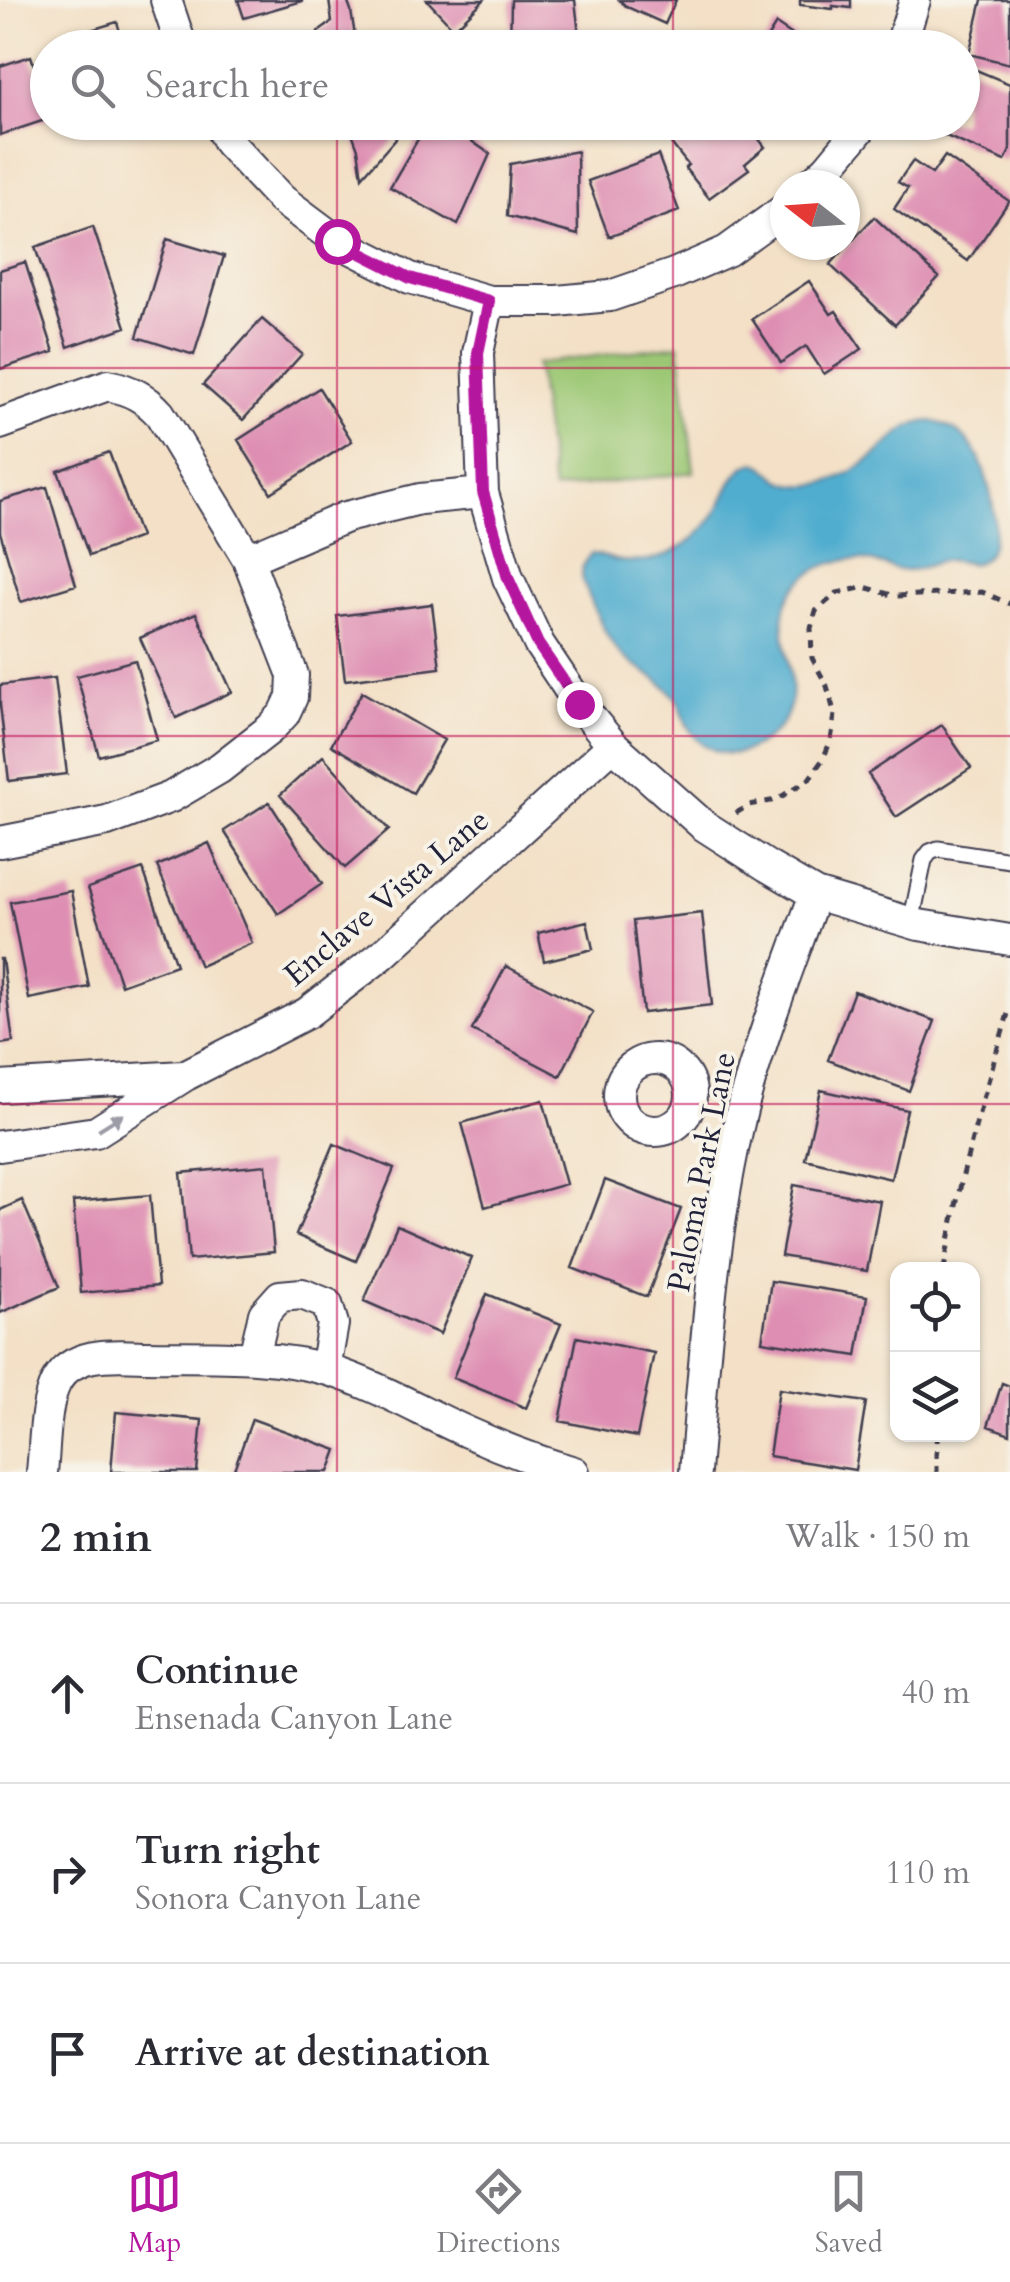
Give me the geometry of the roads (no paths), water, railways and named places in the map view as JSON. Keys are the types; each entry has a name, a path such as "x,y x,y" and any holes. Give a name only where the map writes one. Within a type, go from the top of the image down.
{"street":[{"path":"166,0 176,30"},
{"path":"906,30 915,0"},
{"path":"227,140 281,199 337,241 410,278 489,301 610,296 727,251 770,220"},
{"path":"826,170 851,140"},
{"path":"489,301 478,353 483,492 508,578 538,644 579,704 613,745 703,825 815,894 912,923 1009,936"},
{"path":"0,424 108,385 147,400 160,414 248,559 294,675 292,697 284,714 270,728 220,768 171,797 107,821 0,842"},
{"path":"248,559 346,517 420,499 483,492"},
{"name":"Enclave Vista Lane","path":"0,1146 96,1132 186,1076 307,1012 382,955 613,745"},
{"name":"Paloma Park Lane","path":"694,1472 720,1223 742,1111 765,1033 815,894"},
{"name":"Enclave Vista Lane","path":"0,1086 186,1076"},
{"path":"690,1100 742,1111"},
{"path":"254,1357 264,1314 280,1296 302,1294 327,1304 333,1324 325,1369"},
{"path":"42,1472 48,1409 56,1380 71,1366 96,1355 254,1357 325,1369 393,1394 534,1460 574,1472"}],"lane":[{"path":"912,923 924,860 930,852 938,849 1010,860"}],"water":[{"path":"932,421 965,438 982,466 995,528 987,554 974,563 946,560 910,571 850,560 814,571 799,583 787,602 783,624 792,691 788,712 775,732 750,749 732,754 706,746 692,733 668,689 623,657 612,643 583,582 586,560 591,554 637,562 653,560 681,548 704,528 736,476 748,465 762,465 792,484 821,483 857,468 909,427"}]}
